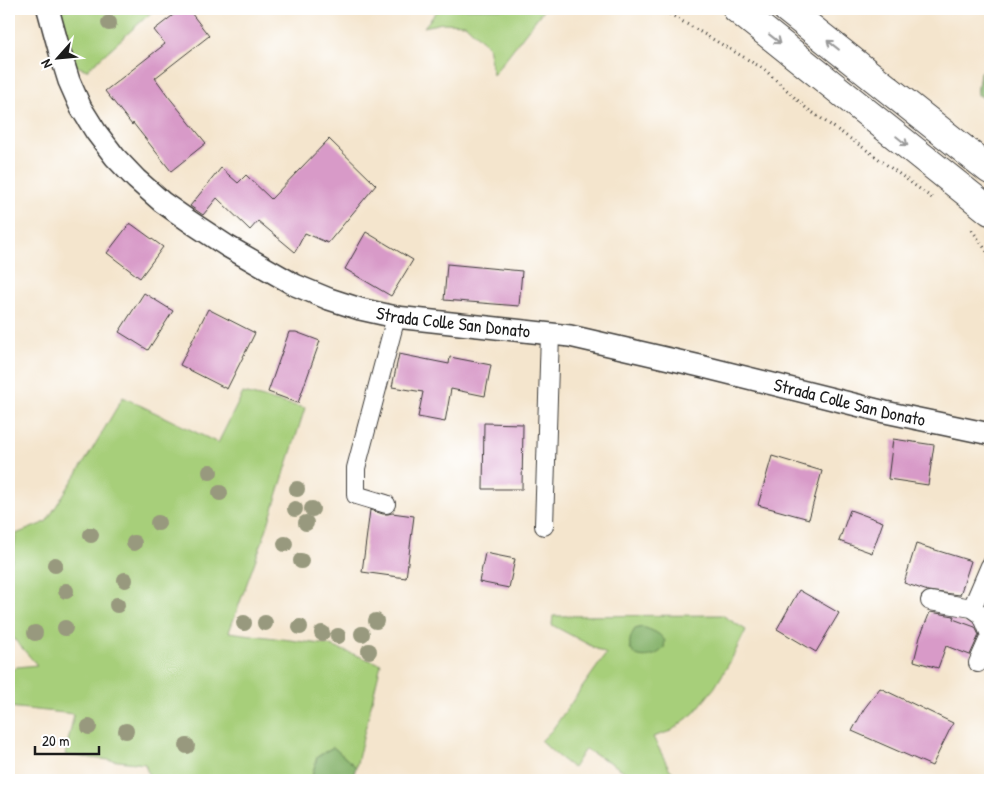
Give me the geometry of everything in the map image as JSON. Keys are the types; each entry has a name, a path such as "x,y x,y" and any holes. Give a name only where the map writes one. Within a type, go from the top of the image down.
{"highway":[{"path":"737,9 980,219"},
{"path":"787,9 990,170"}],"street":[{"name":"Strada Colle San Donato","path":"48,9 69,81 81,108 115,157 162,202 188,221 295,285 329,300 396,317 570,336 885,412 990,434"},
{"path":"386,504 356,495 356,468 396,317"},
{"path":"544,526 550,334"},
{"path":"972,608 990,566"},
{"path":"930,601 972,608 982,615 990,636 978,663"}],"path":[{"path":"598,9 602,11 611,9"},
{"path":"661,9 764,69 806,108 938,203"},
{"path":"980,219 990,256"}],"green space":[{"path":"58,9 155,9 87,70 76,66 69,49"},
{"path":"439,9 544,9 493,75 488,46 465,24 442,23 424,27"},
{"path":"990,64 990,102 977,94 980,72"},
{"path":"243,393 305,408 265,534 229,632 328,645 381,664 356,767 333,747 317,757 311,780 150,780 145,764 65,755 74,714 9,707 9,672 17,667 37,665 9,633 9,566 12,561 16,534 46,522 123,397 218,443"},
{"path":"722,615 746,630 730,662 715,687 694,713 671,731 653,737 669,768 680,780 638,780 585,749 573,768 541,741 552,730 606,654 552,625 553,616"},
{"path":"642,627 655,632 665,641 664,648 655,655 640,656 635,654 630,647 631,635 635,629"},
{"path":"333,747 356,767 352,780 311,780 317,757"}],"building":[{"path":"181,9 188,9 209,36 155,78 206,143 171,171 105,91 165,44 154,30"},
{"path":"329,139 376,185 328,243 305,233 295,252 258,221 250,230 217,198 203,215 190,206 221,168 238,183 246,175 271,199"},
{"path":"130,223 163,247 140,278 107,253"},
{"path":"366,232 413,260 391,296 345,269"},
{"path":"447,264 522,271 519,306 444,300"},
{"path":"144,293 173,311 148,350 119,332"},
{"path":"208,309 255,333 227,389 180,365"},
{"path":"289,332 296,332 320,341 298,403 268,392"},
{"path":"399,354 449,364 450,357 491,365 485,396 451,389 445,422 418,417 423,392 392,387"},
{"path":"484,423 523,424 522,489 483,489"},
{"path":"893,439 934,445 928,485 888,479"},
{"path":"772,456 822,471 809,519 758,505"},
{"path":"370,510 383,514 392,513 414,516 406,578 362,572"},
{"path":"850,510 883,522 872,553 839,541"},
{"path":"916,544 971,561 960,595 928,591 904,583"},
{"path":"485,553 515,559 509,588 479,582"},
{"path":"799,590 839,613 816,652 777,629"},
{"path":"930,612 954,616 953,619 975,627 979,635 970,655 946,646 938,668 914,661 920,637"},
{"path":"880,688 953,723 932,766 852,731 864,709"}]}
